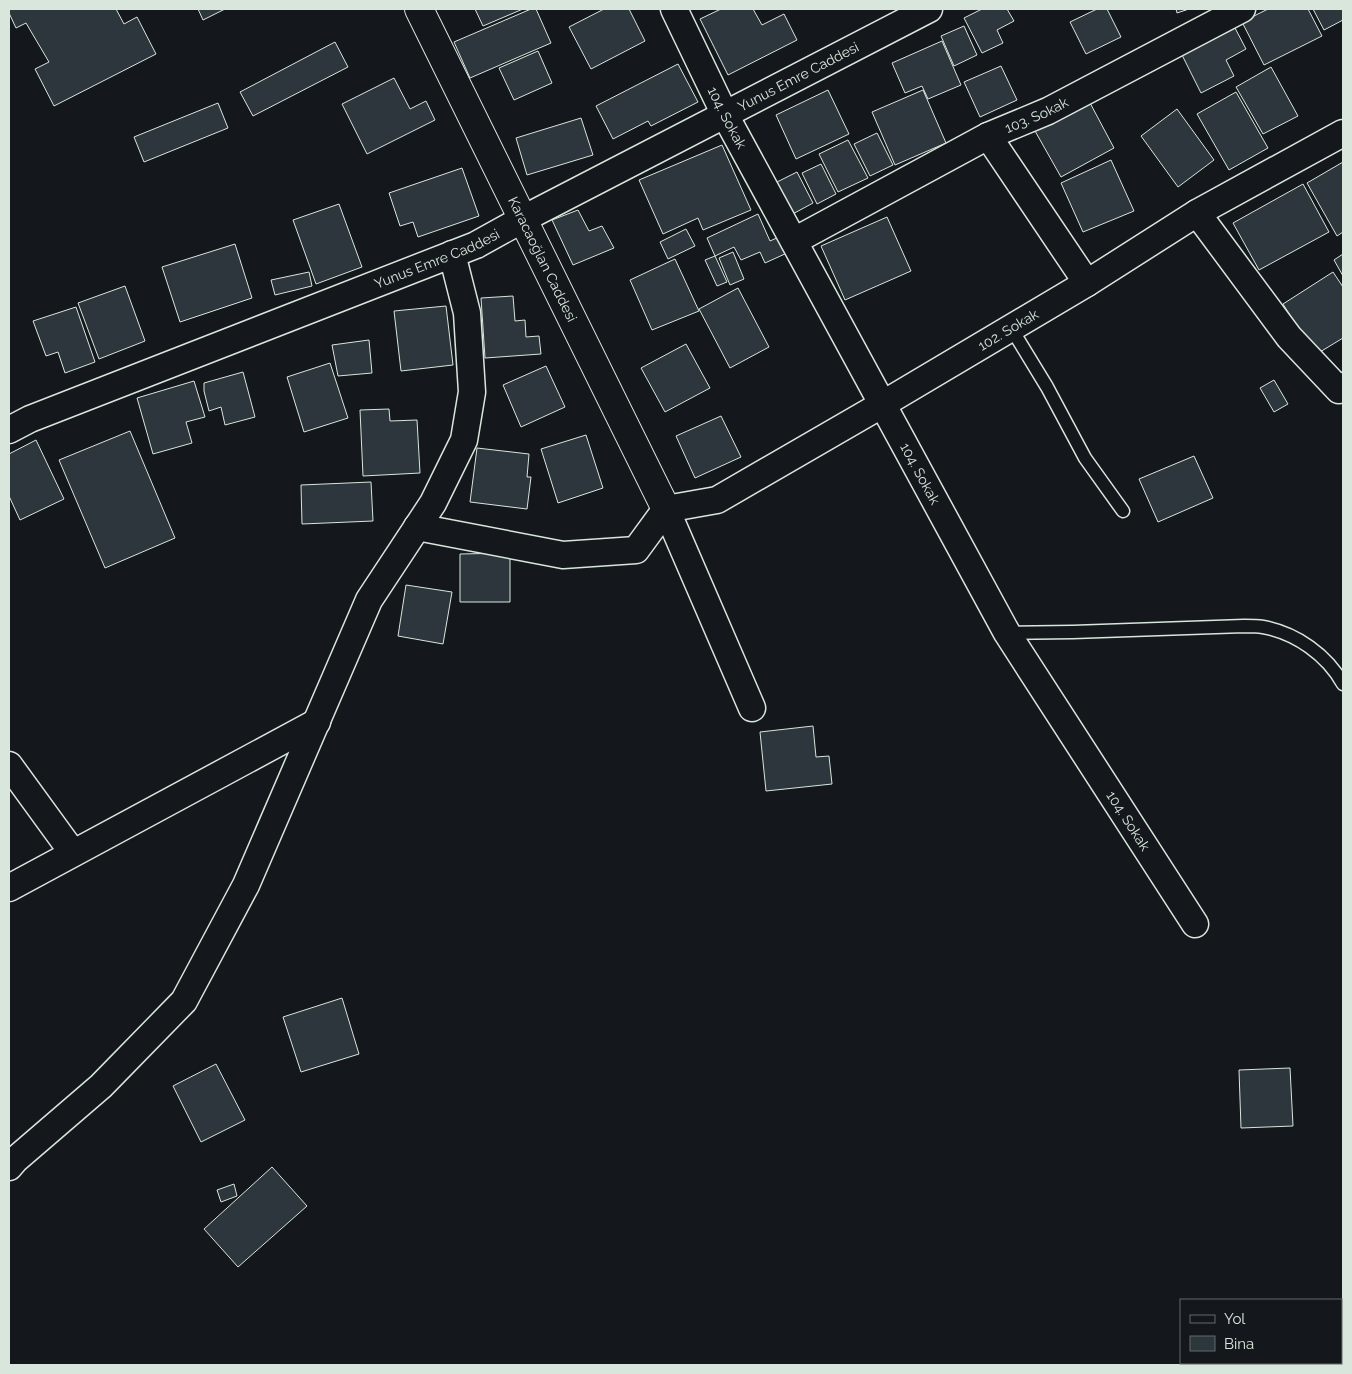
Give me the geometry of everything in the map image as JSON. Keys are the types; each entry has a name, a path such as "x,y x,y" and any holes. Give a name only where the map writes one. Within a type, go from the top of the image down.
{"street":[{"name":"Karacaoğlan Caddesi","path":"419,9 666,509"},
{"name":"104. Sokak","path":"674,9 725,115 1006,632 1195,924"},
{"name":"Yunus Emre Caddesi","path":"9,430 39,415 476,245 929,9"},
{"name":"103. Sokak","path":"1087,283 988,136 1048,111 1242,9"},
{"name":"102. Sokak","path":"666,509 717,500 1012,328 1197,213 1343,132"},
{"path":"794,240 988,136"},
{"path":"1197,213 1289,337 1340,390 1343,386"},
{"path":"9,1167 14,1160 101,1086 184,1001 246,885 369,600 433,503 464,440 472,392 467,313 452,254"},
{"path":"417,527 563,555 572,555 636,550 666,509"},
{"path":"666,509 752,708"},
{"path":"9,888 317,722"},
{"path":"9,765 73,853"}],"lane":[{"path":"1012,328 1085,458 1123,511"},
{"path":"1006,632 1073,632 1244,626 1263,628 1283,632 1317,652 1330,664 1343,684"}],"building":[{"path":"9,9 116,9 124,24 137,17 156,54 54,106 35,69 49,62 26,23 16,28"},
{"path":"198,9 225,9 203,20"},
{"path":"475,9 523,9 483,26"},
{"path":"531,9 536,9 551,43 470,78 454,42"},
{"path":"604,9 629,9 645,41 591,69 569,27"},
{"path":"721,9 753,9 762,25 784,14 797,40 728,75 700,19"},
{"path":"982,9 1007,9 1014,21 997,30 1003,43 982,53 964,18"},
{"path":"1097,9 1107,9 1121,37 1086,54 1070,22"},
{"path":"1176,9 1189,9 1177,13"},
{"path":"1268,9 1308,9 1322,36 1264,65 1242,22"},
{"path":"1313,9 1343,9 1343,20 1324,30"},
{"path":"964,26 977,55 954,66 941,36"},
{"path":"1235,28 1246,49 1226,60 1234,76 1201,93 1182,55"},
{"path":"942,41 961,85 928,99 922,86 905,93 892,63"},
{"path":"335,42 348,67 253,116 240,92"},
{"path":"538,51 552,83 514,100 499,68"},
{"path":"678,64 698,102 651,126 648,121 613,139 596,106"},
{"path":"1001,66 1017,100 980,117 964,82"},
{"path":"1271,67 1298,116 1263,134 1236,87"},
{"path":"394,78 410,109 426,101 435,120 367,154 342,104"},
{"path":"828,90 849,134 796,159 776,115"},
{"path":"923,90 946,143 895,165 872,112"},
{"path":"1236,92 1268,148 1229,170 1197,114"},
{"path":"1089,101 1114,148 1061,177 1035,131"},
{"path":"218,103 228,128 144,162 134,137"},
{"path":"1177,109 1214,160 1178,187 1141,136"},
{"path":"581,118 593,155 527,175 516,138"},
{"path":"877,133 893,165 870,176 854,144"},
{"path":"848,140 868,178 838,192 819,154"},
{"path":"722,145 751,210 703,230 698,218 663,234 639,180"},
{"path":"1111,160 1134,211 1083,232 1061,183"},
{"path":"1343,162 1343,232 1337,236 1307,183"},
{"path":"821,164 836,194 817,204 802,173"},
{"path":"462,168 479,216 418,237 413,222 400,226 389,193"},
{"path":"797,172 813,203 789,216 773,184"},
{"path":"1303,184 1329,232 1259,270 1233,223"},
{"path":"339,204 362,267 316,284 293,220"},
{"path":"578,210 589,231 602,226 614,248 573,265 552,220"},
{"path":"758,214 770,241 779,237 787,253 765,263 760,252 741,260 734,247 715,256 707,238"},
{"path":"887,217 911,271 845,300 821,246"},
{"path":"686,229 695,246 668,259 660,242"},
{"path":"235,244 252,298 180,322 162,267"},
{"path":"733,252 744,279 730,285 719,258"},
{"path":"1343,254 1343,276 1334,260"},
{"path":"715,256 727,282 717,286 705,260"},
{"path":"675,259 699,311 652,330 630,280"},
{"path":"309,272 312,286 275,295 271,280"},
{"path":"1333,272 1343,287 1343,338 1315,355 1283,304"},
{"path":"125,286 145,341 99,359 78,303"},
{"path":"738,288 769,347 730,368 699,309"},
{"path":"513,296 515,321 525,320 526,337 539,336 541,354 485,358 481,298"},
{"path":"446,306 453,365 401,371 394,311"},
{"path":"76,307 95,362 65,373 58,352 46,356 33,321"},
{"path":"369,340 372,373 338,376 332,345"},
{"path":"686,344 710,388 665,412 641,368"},
{"path":"330,363 348,418 304,432 287,377"},
{"path":"546,366 565,407 521,427 503,385"},
{"path":"243,372 255,417 225,425 221,407 209,411 204,383"},
{"path":"1274,380 1288,404 1274,412 1260,388"},
{"path":"194,381 205,417 186,422 192,443 153,454 137,398"},
{"path":"389,409 390,421 417,420 420,473 363,476 360,410"},
{"path":"721,416 741,457 695,478 676,436"},
{"path":"130,431 175,538 105,568 59,460"},
{"path":"586,435 603,488 558,503 541,449"},
{"path":"36,440 64,499 20,520 9,496 9,454"},
{"path":"477,448 529,454 527,477 531,477 527,509 470,502"},
{"path":"1194,456 1213,498 1158,522 1139,479"},
{"path":"371,482 373,521 302,524 301,485"},
{"path":"510,553 510,602 460,602 460,554"},
{"path":"406,585 452,592 443,644 398,636"},
{"path":"813,726 816,757 829,756 832,784 766,791 760,732"},
{"path":"342,998 359,1054 301,1072 283,1017"},
{"path":"216,1064 245,1120 201,1142 173,1086"},
{"path":"1290,1068 1293,1126 1241,1128 1239,1070"},
{"path":"272,1167 307,1206 238,1267 204,1229"},
{"path":"234,1184 237,1196 221,1202 217,1190"}]}
